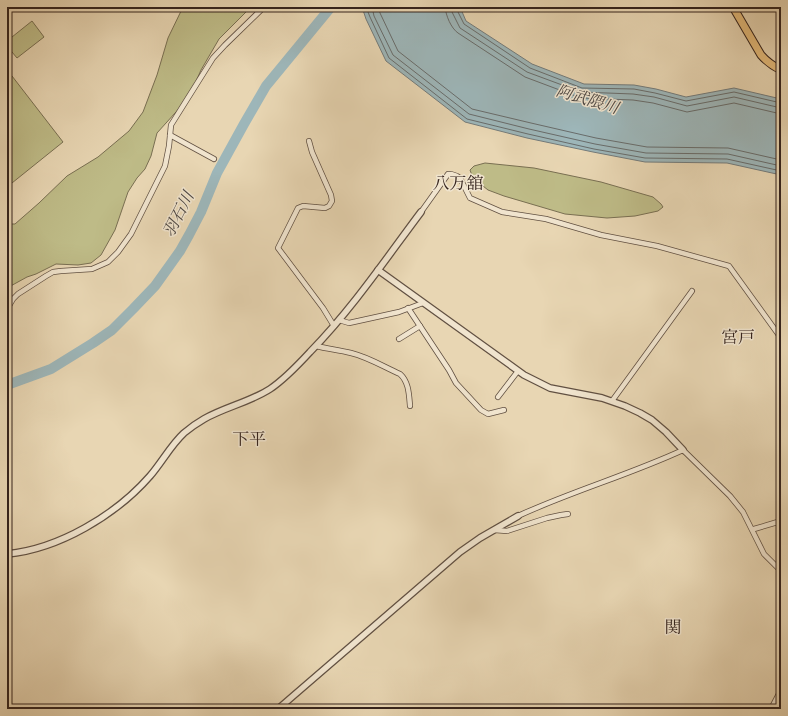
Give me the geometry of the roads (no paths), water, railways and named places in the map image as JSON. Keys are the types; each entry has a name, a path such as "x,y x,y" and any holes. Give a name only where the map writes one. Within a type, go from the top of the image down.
{"main road":[{"path":"733,7 761,55 766,61 781,70"}],"street":[{"path":"7,309 18,294 53,272 92,269 108,262 114,257 131,234 165,166 172,125 214,58 224,45 264,7"},
{"path":"170,135 214,159"},
{"path":"309,141 331,195 332,201 325,208 303,206 298,208 278,248 323,308 334,326"},
{"path":"8,555 59,541 90,525 132,495 150,476 166,454 184,434 203,419 270,389 294,369 339,320 378,270 448,174 460,178 470,198 502,212 546,219 601,235 657,246 729,266 781,338"},
{"path":"378,270 518,371 538,382 550,388 612,401 652,420 730,496 743,512 764,554 781,571"},
{"path":"612,401 692,291"},
{"path":"339,320 349,323 399,312 423,303"},
{"path":"408,308 456,383 480,410 488,414 504,410"},
{"path":"399,339 420,326"},
{"path":"316,346 362,356 400,374 406,383 410,406"},
{"path":"498,397 518,371"},
{"path":"278,709 460,552 492,530 538,507 683,450"},
{"path":"492,530 507,531 547,518 568,514"},
{"path":"754,529 781,521"},
{"path":"771,709 781,690"}],"water":[{"name":"阿武隈川","path":"362,7 460,7 466,21 532,64 584,84 634,85 686,97 734,88 781,99 781,175 727,163 645,162 527,138 465,122 386,61 366,19"}],"waterway":[{"name":"羽石川","path":"7,385 51,369 93,343 112,330 155,286 180,251 189,235 201,212 217,173 266,86 331,7"}],"district":[{"name":"八万舘","path":"458,185"},
{"name":"宮戸","path":"738,339"},
{"name":"下平","path":"249,441"},
{"name":"関","path":"673,629"}]}
